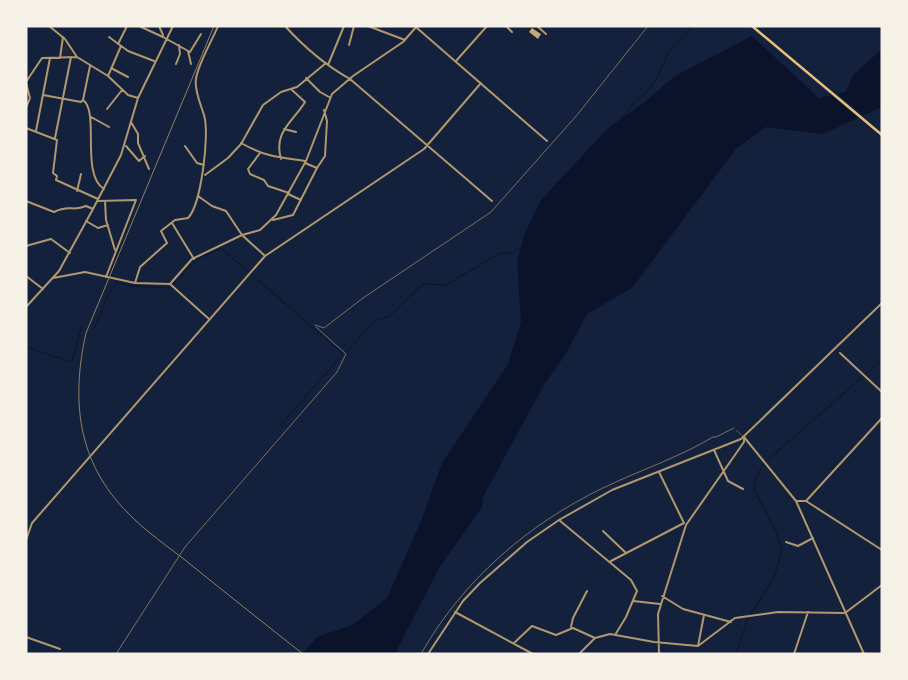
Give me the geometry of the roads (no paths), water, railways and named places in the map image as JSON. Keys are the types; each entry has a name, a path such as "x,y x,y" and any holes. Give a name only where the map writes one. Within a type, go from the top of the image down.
{"highway":[{"path":"752,26 882,135"}],"street":[{"path":"49,26 63,37 77,57 108,76 122,90 138,98"},
{"path":"118,44 127,26"},
{"path":"139,26 165,37 188,51 193,51 202,34"},
{"path":"159,26 165,37"},
{"path":"26,307 53,278 70,253 104,189 125,145 138,98 165,37 172,26"},
{"path":"203,177 206,128 204,115 198,104 195,80 218,26"},
{"path":"285,26 306,48 350,78 492,201"},
{"path":"135,283 140,267 167,242 161,231 172,223 192,215 198,196 198,185 203,177 228,158 241,143 263,105 281,92 292,90 327,64 344,26"},
{"path":"348,45 354,26"},
{"path":"368,26 405,40"},
{"path":"456,62 488,26"},
{"path":"506,26 512,32"},
{"path":"537,26 546,34"},
{"path":"170,284 194,259 242,235 260,230 271,220 306,162 330,97 350,78 405,40 417,27 547,141"},
{"path":"60,58 63,37"},
{"path":"109,37 121,46 154,61"},
{"path":"176,64 180,54 179,45"},
{"path":"108,76 121,46"},
{"path":"188,51 191,64"},
{"path":"71,57 55,138 57,140 53,173 57,176 56,180 98,200 136,200 106,277"},
{"path":"26,108 30,98 26,82 42,58 77,57"},
{"path":"36,131 50,58"},
{"path":"83,100 90,66"},
{"path":"111,68 128,77"},
{"path":"306,78 320,92 330,97"},
{"path":"26,540 32,523 265,256 427,145 480,83"},
{"path":"107,109 122,90"},
{"path":"281,159 278,146 284,129 305,102 292,90"},
{"path":"43,95 81,102 83,100"},
{"path":"83,100 86,102 91,117 89,129 92,150 91,163 98,186 104,189"},
{"path":"271,220 293,215 325,156 327,148 327,121 324,110"},
{"path":"91,117 109,127"},
{"path":"131,122 138,134 138,143 149,168"},
{"path":"26,128 55,138"},
{"path":"284,129 296,132"},
{"path":"241,143 260,154 306,162 317,168"},
{"path":"125,145 139,161 145,156"},
{"path":"185,146 197,163 204,165"},
{"path":"260,154 248,169 250,174 264,180 268,186 301,200"},
{"path":"78,191 81,174"},
{"path":"198,196 212,206 226,211 242,235 265,256"},
{"path":"26,201 54,212 67,207 78,210 86,206 93,209"},
{"path":"104,201 115,250"},
{"path":"86,221 90,226 98,228 108,225"},
{"path":"172,223 194,259"},
{"path":"26,246 52,239 70,253"},
{"path":"53,278 85,272 135,283 170,284 209,319"},
{"path":"26,276 44,289"},
{"path":"428,654 455,612 475,588 504,561 559,520 612,490 744,437 882,304"},
{"path":"840,353 882,392"},
{"path":"806,501 882,418"},
{"path":"659,654 658,614 660,604 685,524 744,442 744,437"},
{"path":"744,437 796,501 864,654"},
{"path":"714,450 728,481 743,489"},
{"path":"659,472 685,524"},
{"path":"796,501 806,501 882,550"},
{"path":"559,520 632,580 637,591 615,635"},
{"path":"610,562 685,524"},
{"path":"603,531 626,553"},
{"path":"786,542 798,546 813,538"},
{"path":"514,643 532,626 556,635 572,628 595,638 615,635 659,643 698,646 735,618 778,612 845,612 882,585"},
{"path":"572,628 573,618 587,591"},
{"path":"662,596 683,609 732,622"},
{"path":"633,601 660,604"},
{"path":"455,612 533,654"},
{"path":"794,654 808,612"},
{"path":"698,646 704,615"},
{"path":"26,637 60,648"},
{"path":"579,654 595,638"}],"lane":[{"path":"736,430 744,437"}],"waterway":[{"path":"621,119 657,78 670,49 693,26"},
{"path":"346,352 376,320 389,317 423,284 446,285 500,253 511,253 522,247"},
{"path":"95,327 107,297 117,282 132,286 170,288 196,260 221,248 343,354 279,427"},
{"path":"26,347 72,362 81,327"},
{"path":"736,654 748,618 774,578 782,549 776,531 754,490 756,478 763,464 882,360"}],"railway":[{"path":"214,26 86,333 79,382 79,406 82,429 88,451 98,473 111,493 128,513 150,533 303,654"}]}
